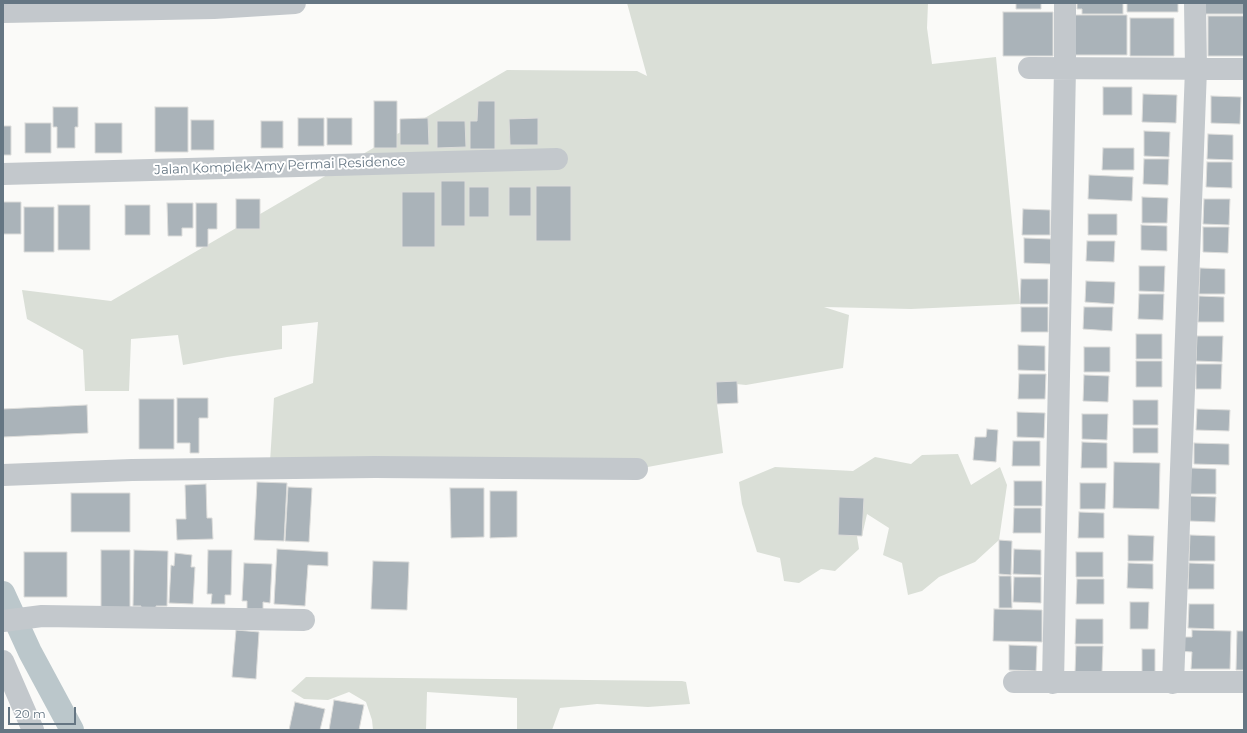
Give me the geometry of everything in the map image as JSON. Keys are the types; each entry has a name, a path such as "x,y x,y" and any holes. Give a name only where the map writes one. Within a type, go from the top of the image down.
{"street":[{"path":"3,12 214,8 295,3"},
{"path":"1053,683 1065,3"},
{"path":"1173,683 1196,69 1195,3"},
{"path":"1029,68 1244,69"},
{"name":"Jalan Komplek Amy Permai Residence","path":"3,174 556,159"},
{"path":"3,475 132,470 376,467 637,469"},
{"path":"4,620 42,616 304,620"},
{"path":"3,661 33,730"},
{"path":"1014,682 1244,682"}],"shaded area":[{"path":"627,3 928,3 927,28 932,64 996,57 1020,304 911,309 824,307 849,315 843,368 746,385 717,382 717,404 723,453 637,469 270,462 274,398 313,383 318,322 282,326 282,349 183,365 178,335 131,339 129,391 85,391 83,350 27,319 22,290 111,301 507,70 637,71 647,76"},
{"path":"958,454 971,485 1000,467 1007,485 999,540 975,562 939,577 922,591 908,595 902,563 883,555 889,528 867,514 862,536 857,536 859,549 835,571 821,569 799,583 784,581 780,558 757,552 742,504 739,482 775,467 853,471 875,457 911,464 922,455"},
{"path":"306,677 682,681 686,682 690,704 648,707 597,704 560,708 552,730 517,730 517,698 427,692 426,730 373,730 372,720 366,702 349,692 328,700 304,699 291,691"}],"building":[{"path":"1016,3 1041,3 1041,9 1016,9"},
{"path":"1077,3 1123,3 1123,14 1082,14 1082,9 1077,9"},
{"path":"1127,3 1178,3 1178,12 1127,12"},
{"path":"1204,3 1244,3 1244,14 1204,14"},
{"path":"1003,12 1053,12 1053,56 1003,56"},
{"path":"1071,15 1127,15 1127,55 1071,55"},
{"path":"1208,16 1244,16 1244,56 1208,56"},
{"path":"1130,18 1174,18 1174,56 1130,56"},
{"path":"1103,87 1132,87 1132,115 1103,115"},
{"path":"1143,94 1177,95 1176,123 1142,122"},
{"path":"1211,96 1241,97 1240,124 1211,123"},
{"path":"374,101 397,101 397,148 374,148"},
{"path":"478,101 495,101 495,149 470,149 470,121 477,121"},
{"path":"53,107 78,107 78,127 75,127 75,148 57,148 57,127 53,127"},
{"path":"155,107 188,107 188,152 155,152"},
{"path":"298,118 324,118 324,146 298,146"},
{"path":"327,118 352,118 352,145 327,145"},
{"path":"428,118 429,145 400,145 400,119"},
{"path":"538,118 538,145 510,145 509,119"},
{"path":"191,120 214,120 214,150 191,150"},
{"path":"261,121 283,121 283,148 261,148"},
{"path":"437,121 465,121 466,147 437,148"},
{"path":"25,123 51,123 51,153 25,153"},
{"path":"95,123 122,123 122,153 95,153"},
{"path":"3,126 11,126 11,155 3,155"},
{"path":"1144,131 1170,132 1169,157 1144,156"},
{"path":"1208,134 1233,135 1233,160 1207,159"},
{"path":"1103,148 1134,148 1134,170 1102,170"},
{"path":"1144,159 1169,159 1168,185 1143,184"},
{"path":"1207,162 1232,162 1232,188 1206,187"},
{"path":"1089,175 1133,177 1132,201 1088,199"},
{"path":"441,181 465,181 465,226 441,226"},
{"path":"536,186 571,186 571,241 536,241"},
{"path":"469,187 489,187 489,217 469,217"},
{"path":"509,187 531,187 531,216 509,216"},
{"path":"402,192 435,192 435,247 402,247"},
{"path":"1142,197 1168,198 1167,223 1142,223"},
{"path":"236,199 260,199 260,229 236,229"},
{"path":"1204,199 1230,199 1229,225 1203,224"},
{"path":"3,202 21,202 21,234 3,234"},
{"path":"167,203 193,203 193,228 182,228 182,236 168,236"},
{"path":"196,203 217,203 217,229 208,229 208,247 196,247"},
{"path":"58,205 90,205 90,250 58,250"},
{"path":"125,205 150,205 150,235 125,235"},
{"path":"24,207 54,207 54,252 24,252"},
{"path":"1023,209 1050,210 1050,235 1022,235"},
{"path":"1088,214 1117,214 1117,235 1088,235"},
{"path":"1141,225 1167,226 1167,251 1141,250"},
{"path":"1203,227 1229,227 1228,253 1203,252"},
{"path":"1024,238 1051,239 1051,264 1024,263"},
{"path":"1087,241 1115,241 1114,262 1086,261"},
{"path":"1139,266 1165,266 1164,292 1139,291"},
{"path":"1200,268 1225,269 1225,294 1199,294"},
{"path":"1021,279 1048,279 1048,304 1020,304"},
{"path":"1086,281 1115,282 1114,304 1085,302"},
{"path":"1139,294 1164,294 1163,320 1138,319"},
{"path":"1199,296 1224,297 1224,322 1198,322"},
{"path":"1021,307 1048,307 1048,332 1021,332"},
{"path":"1084,307 1113,307 1112,331 1083,329"},
{"path":"1136,334 1162,334 1162,359 1136,359"},
{"path":"1197,336 1223,336 1222,362 1196,361"},
{"path":"1018,345 1045,346 1045,371 1018,370"},
{"path":"1084,347 1110,347 1110,372 1084,372"},
{"path":"1136,361 1162,361 1162,387 1136,387"},
{"path":"1196,364 1222,364 1221,389 1196,389"},
{"path":"1019,374 1046,374 1045,399 1018,399"},
{"path":"1084,375 1109,376 1108,402 1083,401"},
{"path":"737,381 738,403 717,404 716,382"},
{"path":"177,398 208,398 208,418 199,418 199,453 190,453 190,443 177,443"},
{"path":"139,399 174,399 174,449 139,449"},
{"path":"1133,400 1158,400 1158,425 1133,425"},
{"path":"87,405 88,433 3,437 3,409"},
{"path":"1197,409 1230,410 1229,431 1196,430"},
{"path":"1017,412 1045,413 1044,438 1017,437"},
{"path":"1082,414 1108,414 1107,440 1082,439"},
{"path":"1133,428 1158,428 1158,453 1133,453"},
{"path":"987,429 998,430 996,462 973,460 975,437 986,437"},
{"path":"1013,441 1040,441 1040,466 1012,466"},
{"path":"1082,442 1107,443 1107,468 1081,468"},
{"path":"1194,443 1229,444 1229,465 1194,464"},
{"path":"1114,462 1160,463 1159,509 1113,508"},
{"path":"1191,468 1216,469 1216,494 1190,494"},
{"path":"1014,481 1042,481 1042,506 1014,506"},
{"path":"257,482 287,483 284,541 254,540"},
{"path":"1080,483 1106,483 1105,509 1080,509"},
{"path":"206,484 207,518 212,518 213,539 177,540 176,519 186,519 185,485"},
{"path":"288,487 312,488 309,542 285,541"},
{"path":"450,488 484,488 484,537 451,538"},
{"path":"490,491 517,491 517,537 490,538"},
{"path":"71,493 130,493 130,532 71,532"},
{"path":"1190,496 1216,497 1215,522 1190,521"},
{"path":"839,497 864,498 862,536 838,535"},
{"path":"1014,508 1041,508 1041,533 1013,533"},
{"path":"1079,512 1104,513 1104,538 1078,538"},
{"path":"1128,535 1154,536 1153,561 1128,561"},
{"path":"1190,535 1215,536 1215,561 1189,561"},
{"path":"999,540 1012,541 1011,575 999,574"},
{"path":"277,549 328,552 328,566 308,565 305,606 274,604"},
{"path":"1014,549 1041,550 1041,575 1013,574"},
{"path":"101,550 130,550 130,610 101,610"},
{"path":"134,550 168,551 167,606 156,606 156,614 141,614 141,606 133,606"},
{"path":"208,550 232,550 231,595 225,595 225,604 211,604 212,594 207,594"},
{"path":"24,552 67,552 67,597 24,597"},
{"path":"1076,552 1103,552 1103,577 1076,577"},
{"path":"175,553 192,555 191,567 195,567 193,604 169,603 171,565 174,566"},
{"path":"373,561 409,562 407,610 371,609"},
{"path":"244,563 272,564 270,603 263,602 263,609 247,609 247,601 242,601"},
{"path":"1128,563 1153,564 1153,589 1127,588"},
{"path":"1189,563 1214,564 1214,589 1188,589"},
{"path":"999,576 1011,576 1012,608 999,608"},
{"path":"1014,577 1041,577 1041,603 1013,602"},
{"path":"1077,579 1104,579 1104,604 1076,604"},
{"path":"1130,602 1149,602 1148,629 1130,629"},
{"path":"1189,604 1214,604 1214,629 1188,628"},
{"path":"994,609 1042,610 1042,642 993,641"},
{"path":"1076,619 1103,619 1103,644 1075,644"},
{"path":"236,630 259,632 256,679 232,677"},
{"path":"1192,630 1231,631 1230,669 1191,669 1192,652 1179,651 1180,637 1192,637"},
{"path":"1237,631 1244,631 1244,670 1236,670"},
{"path":"1009,645 1037,646 1036,671 1009,670"},
{"path":"1076,646 1103,646 1102,672 1075,672"},
{"path":"1142,649 1155,649 1155,674 1142,673"},
{"path":"334,700 364,705 359,730 329,730"},
{"path":"295,702 325,709 320,730 289,730"}],"waterway":[{"path":"3,593 30,652 72,730"}]}
